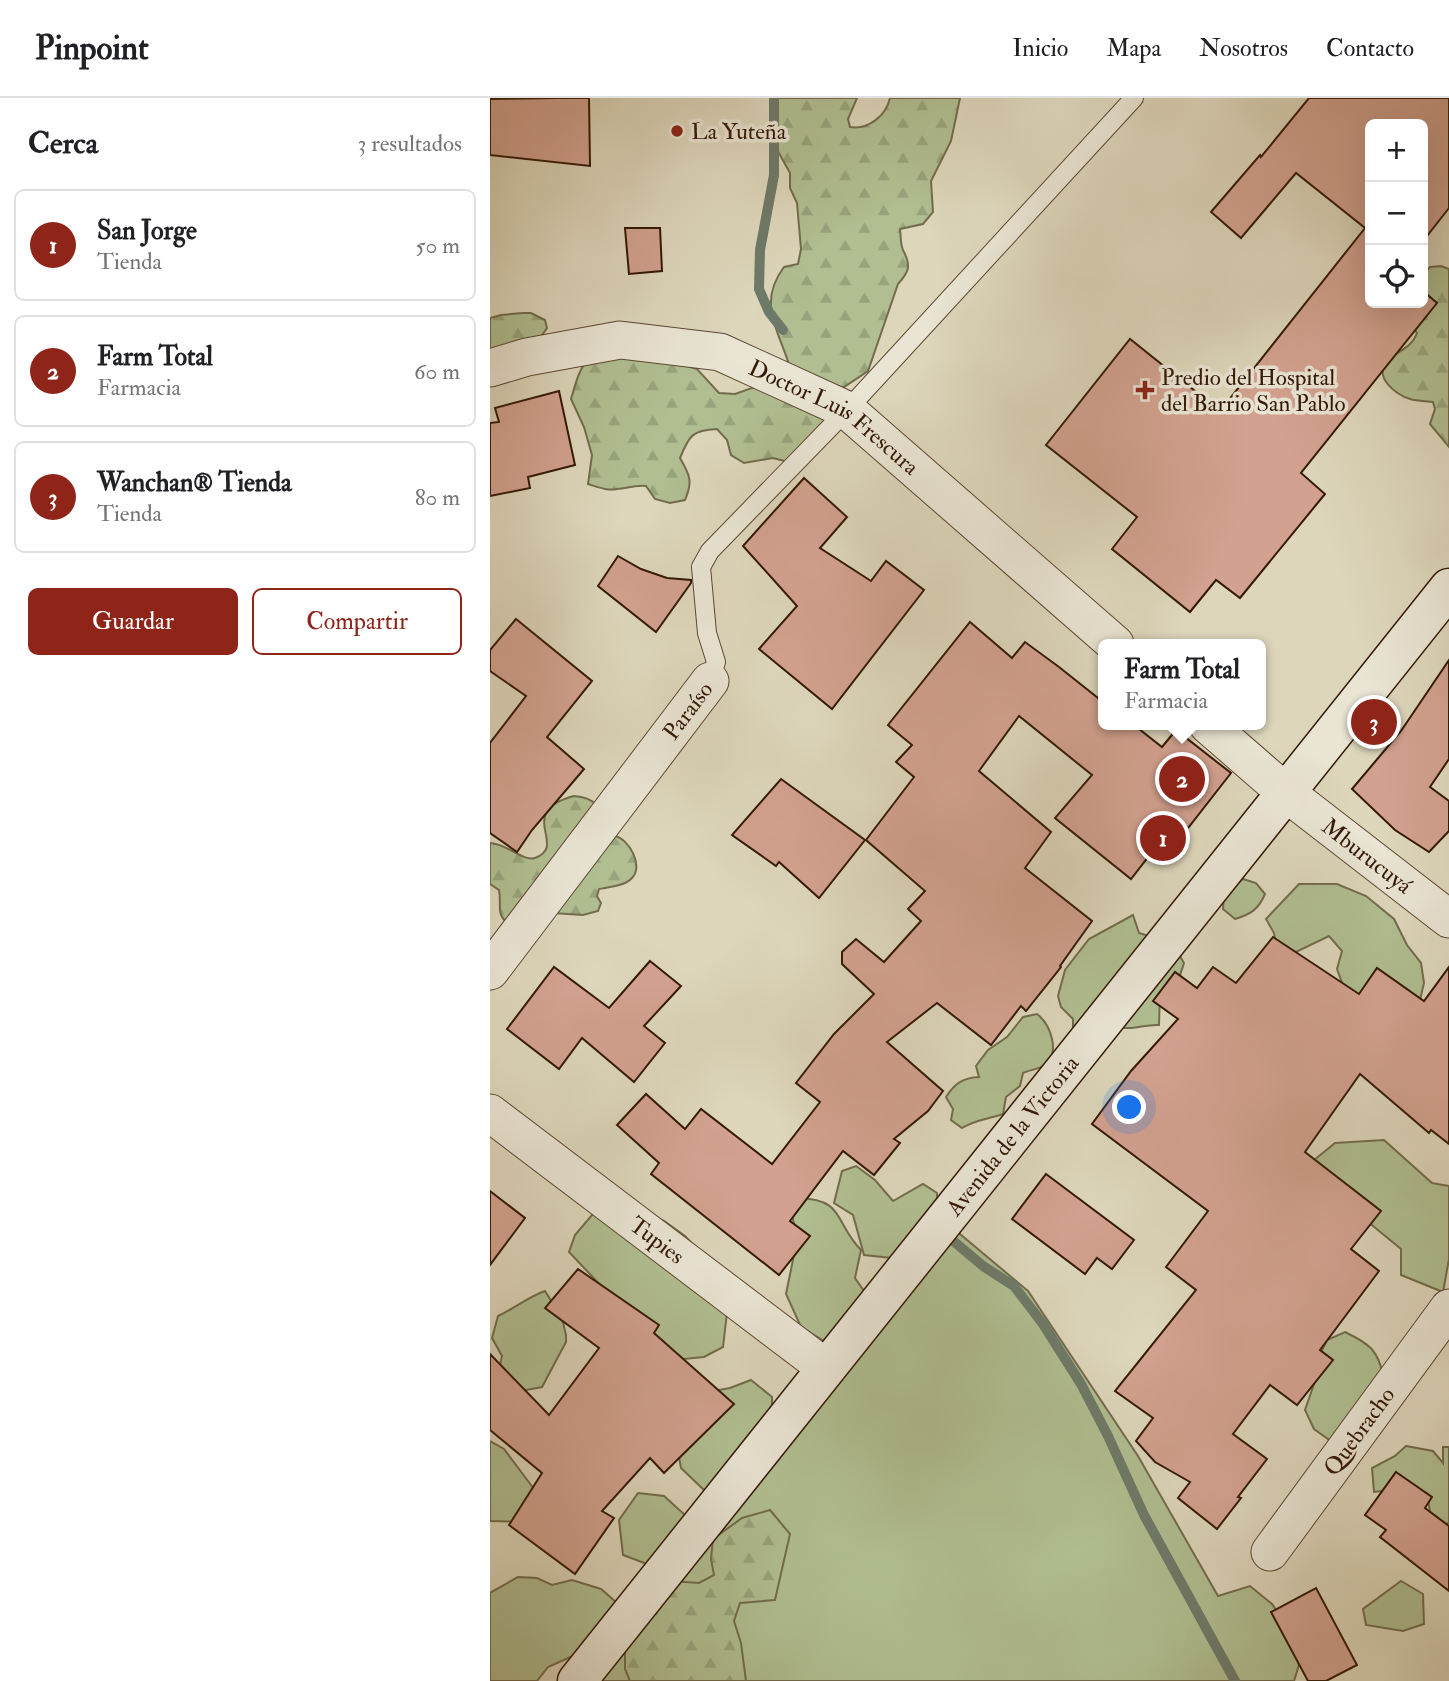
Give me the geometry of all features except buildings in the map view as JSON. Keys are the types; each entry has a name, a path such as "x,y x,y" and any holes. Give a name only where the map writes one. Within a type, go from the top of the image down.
{"main road":[{"name":"Avenida de la Victoria","path":"577,1681 1449,588"}],"street":[{"name":"Doctor Luis Frescura","path":"490,368 527,357 620,340 720,352 847,410 1109,639"},
{"name":"Paraíso","path":"490,971 710,681"},
{"path":"1214,730 1285,792"},
{"name":"Mburucuyá","path":"1285,792 1449,919"},
{"name":"Tupies","path":"490,1113 826,1368"},
{"name":"Quebracho","path":"1270,1552 1443,1327"}],"lane":[{"path":"847,410 1134,98"},
{"name":"Paraíso","path":"710,681 716,662 707,633 701,567 710,551 847,410"}],"green space":[{"path":"773,98 857,98 848,119 850,127 857,127 870,124 880,116 890,98 960,98 951,141 931,181 933,212 923,224 900,229 908,269 898,284 868,371 841,389 790,368 773,318 772,293 776,280 784,267 798,264 801,249 797,203 790,188 790,173 774,144 778,111"},
{"path":"1441,266 1449,269 1449,447 1430,424 1435,409 1433,402 1405,397 1389,385 1383,374 1386,363 1407,347 1417,333 1413,326 1415,308 1428,308 1430,267"},
{"path":"531,313 545,320 547,328 538,341 490,352 490,318"},
{"path":"607,354 681,364 697,369 719,393 735,394 766,383 837,416 788,462 773,458 744,463 731,455 727,440 717,429 697,433 689,439 680,458 689,479 685,500 670,503 655,499 646,486 606,489 588,484 592,455 584,427 571,399 585,363"},
{"path":"574,796 590,800 600,809 615,836 630,847 636,860 635,873 625,883 599,889 597,896 601,903 598,911 583,915 552,913 509,924 500,913 499,890 490,884 490,843 530,859 544,853 547,846 544,819 547,811 556,803"},
{"path":"1243,879 1256,883 1265,894 1253,911 1235,919 1223,909 1224,893"},
{"path":"1299,884 1337,884 1366,896 1394,919 1407,945 1421,963 1424,983 1420,1000 1377,998 1345,991 1337,969 1342,951 1329,936 1296,952 1277,949 1274,933 1266,919"},
{"path":"1133,915 1139,933 1152,937 1169,937 1184,963 1178,981 1160,992 1159,1025 1073,1031 1073,1019 1061,1007 1058,996 1065,970 1089,939"},
{"path":"1037,1014 1046,1024 1052,1038 1050,1059 1045,1065 1023,1073 1020,1086 1006,1097 1003,1114 962,1128 951,1120 953,1109 946,1097 949,1092 960,1082 979,1077 976,1066 988,1050 1007,1037 1023,1017"},
{"path":"1384,1140 1432,1183 1449,1186 1449,1259 1443,1292 1401,1275 1401,1249 1356,1212 1291,1179 1335,1143"},
{"path":"856,1166 875,1180 893,1201 923,1184 937,1193 938,1212 901,1259 864,1255 853,1215 834,1203 842,1171"},
{"path":"798,1198 813,1199 831,1208 861,1250 855,1278 864,1291 824,1341 801,1327 786,1294 797,1240 792,1214"},
{"path":"637,1210 664,1221 685,1236 700,1252 728,1304 723,1347 704,1357 653,1362 606,1291 569,1252 575,1235 592,1215"},
{"path":"954,1229 1028,1291 1138,1456 1218,1596 1250,1586 1272,1604 1290,1630 1299,1665 1294,1681 587,1681"},
{"path":"545,1291 562,1318 566,1342 542,1387 521,1391 498,1374 502,1356 492,1338 498,1316"},
{"path":"1345,1332 1372,1349 1384,1378 1332,1442 1314,1429 1305,1410 1314,1384 1316,1363 1327,1340"},
{"path":"751,1380 772,1397 772,1415 757,1432 746,1438 738,1457 705,1491 681,1468 679,1457 708,1392"},
{"path":"490,1441 504,1449 534,1489 537,1522 490,1521"},
{"path":"1406,1446 1433,1451 1443,1463 1443,1447 1449,1447 1449,1523 1446,1524 1430,1512 1427,1493 1408,1488 1374,1492 1372,1468 1395,1456"},
{"path":"638,1493 664,1496 685,1515 682,1533 647,1564 623,1555 619,1520"},
{"path":"770,1510 790,1534 775,1600 740,1603 734,1621 741,1643 746,1681 630,1681 625,1669 625,1621 672,1581 699,1583 714,1575 711,1559 713,1539 742,1518"},
{"path":"518,1577 537,1578 552,1585 572,1580 601,1589 617,1603 595,1646 548,1667 537,1681 490,1681 490,1593"},
{"path":"1401,1581 1423,1594 1424,1624 1403,1631 1366,1625 1363,1609"}],"waterway":[{"path":"774,98 774,175 760,250 759,289 769,312 783,330"},
{"path":"951,1239 983,1266 1014,1286 1043,1324 1081,1384 1144,1515 1235,1681"}],"place":[{"name":"La Yuteña","path":"677,131"},
{"name":"Predio del Hospital del Barrio San Pablo","path":"1145,390"},
{"name":"Wanchan® Tienda","path":"1374,722"},
{"name":"Farm Total","path":"1182,779"},
{"name":"San Jorge","path":"1163,838"}]}
